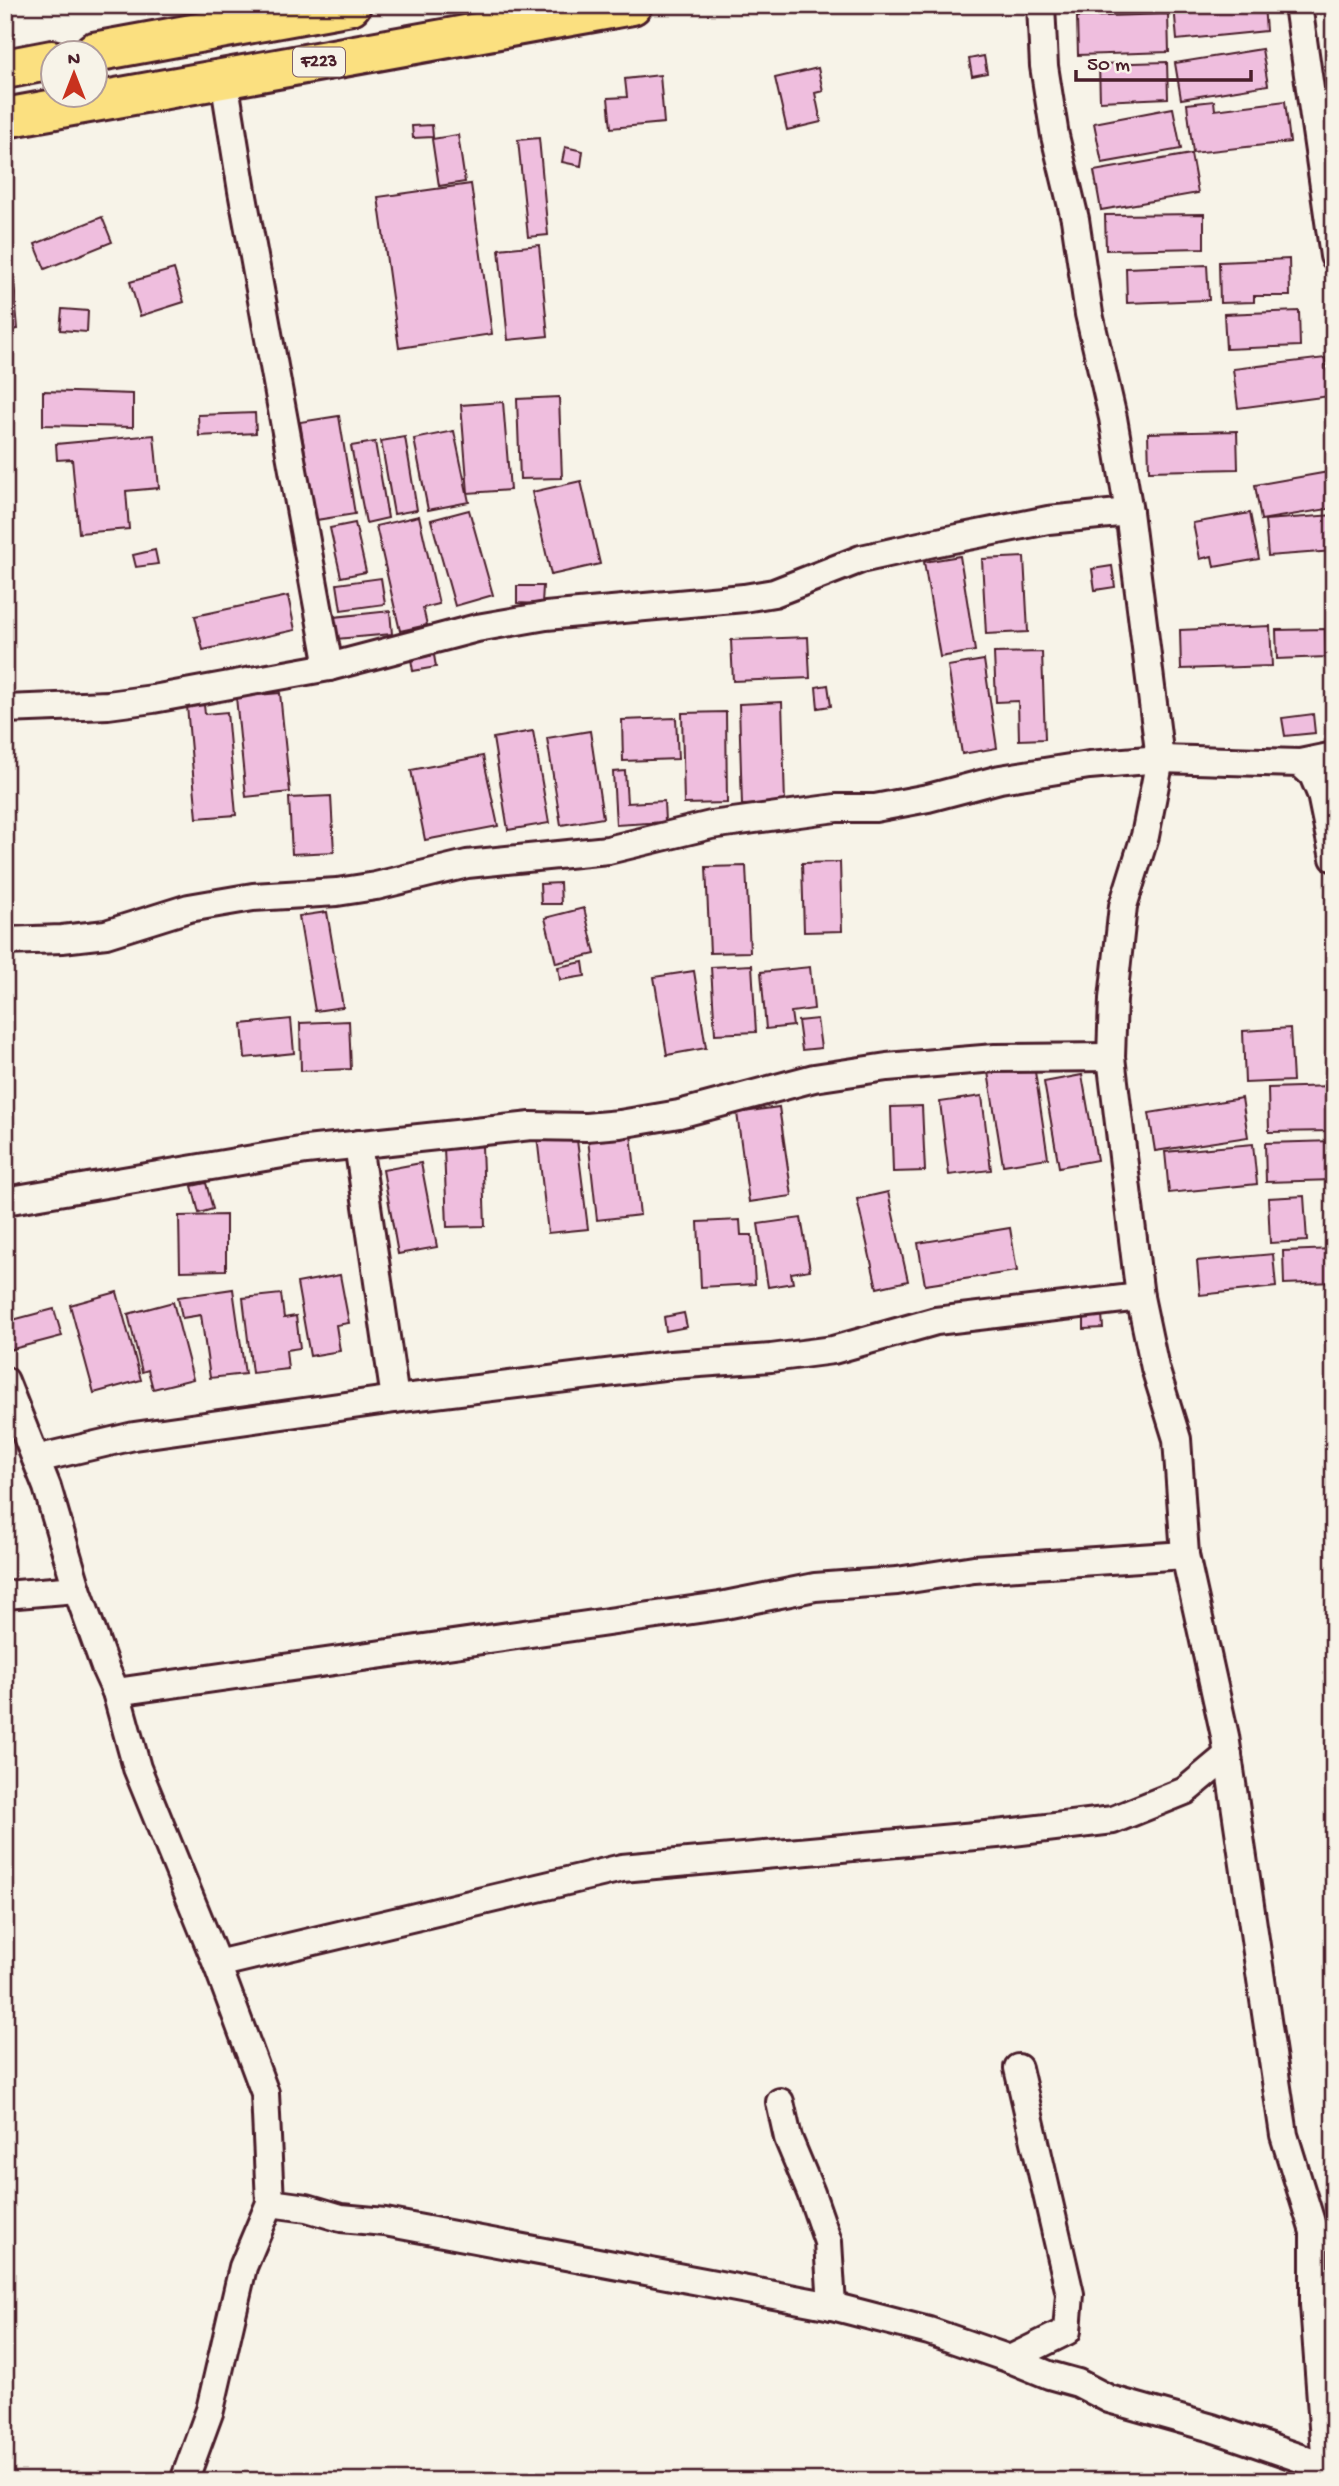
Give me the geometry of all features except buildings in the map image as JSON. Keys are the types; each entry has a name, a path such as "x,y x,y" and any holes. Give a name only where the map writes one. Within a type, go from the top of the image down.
{"main road":[{"path":"108,49 351,5"},
{"name":"F223","path":"5,118 632,5"},
{"path":"5,69 38,63"}],"street":[{"path":"270,2203 832,2306 929,2331 1078,2383 1109,2399 1212,2428 1330,2469 1314,2305 1314,2232 1284,2135 1227,1755 1185,1555 1177,1439 1155,1368 1140,1297 1111,1057 1113,999 1122,906 1145,836 1160,759 1129,512 1113,418 1089,314 1075,219 1055,135 1044,66 1041,5"},
{"path":"1297,5 1334,256"},
{"path":"224,79 329,667"},
{"path":"5,709 119,703 329,667 477,628 546,616 774,593 861,559 1048,520 1129,512"},
{"path":"5,941 106,934 155,917 228,901 337,892 376,886 467,864 608,850 711,825 836,808 875,808 1024,775 1088,765 1160,759 1300,763 1334,756"},
{"path":"1300,763 1313,775 1321,794 1334,858"},
{"path":"5,1201 306,1150 531,1126 586,1127 620,1124 679,1114 814,1078 887,1067 995,1058 1111,1057"},
{"path":"358,1144 395,1399"},
{"path":"36,1459 134,1436 395,1399 671,1365 771,1358 833,1350 936,1321 1140,1297"},
{"path":"5,1381 47,1487 77,1589 116,1692 137,1768 217,1964 265,2093 270,2203 243,2267 211,2410 184,2481"},
{"path":"116,1692 720,1606 814,1587 897,1581 974,1569 1185,1555"},
{"path":"5,1595 77,1589"},
{"path":"217,1964 622,1868 998,1834 1113,1820 1185,1791 1227,1755"},
{"path":"1010,2359 1067,2331 1070,2294 1018,2068"},
{"path":"780,2102 788,2138 828,2242 832,2306"}]}
